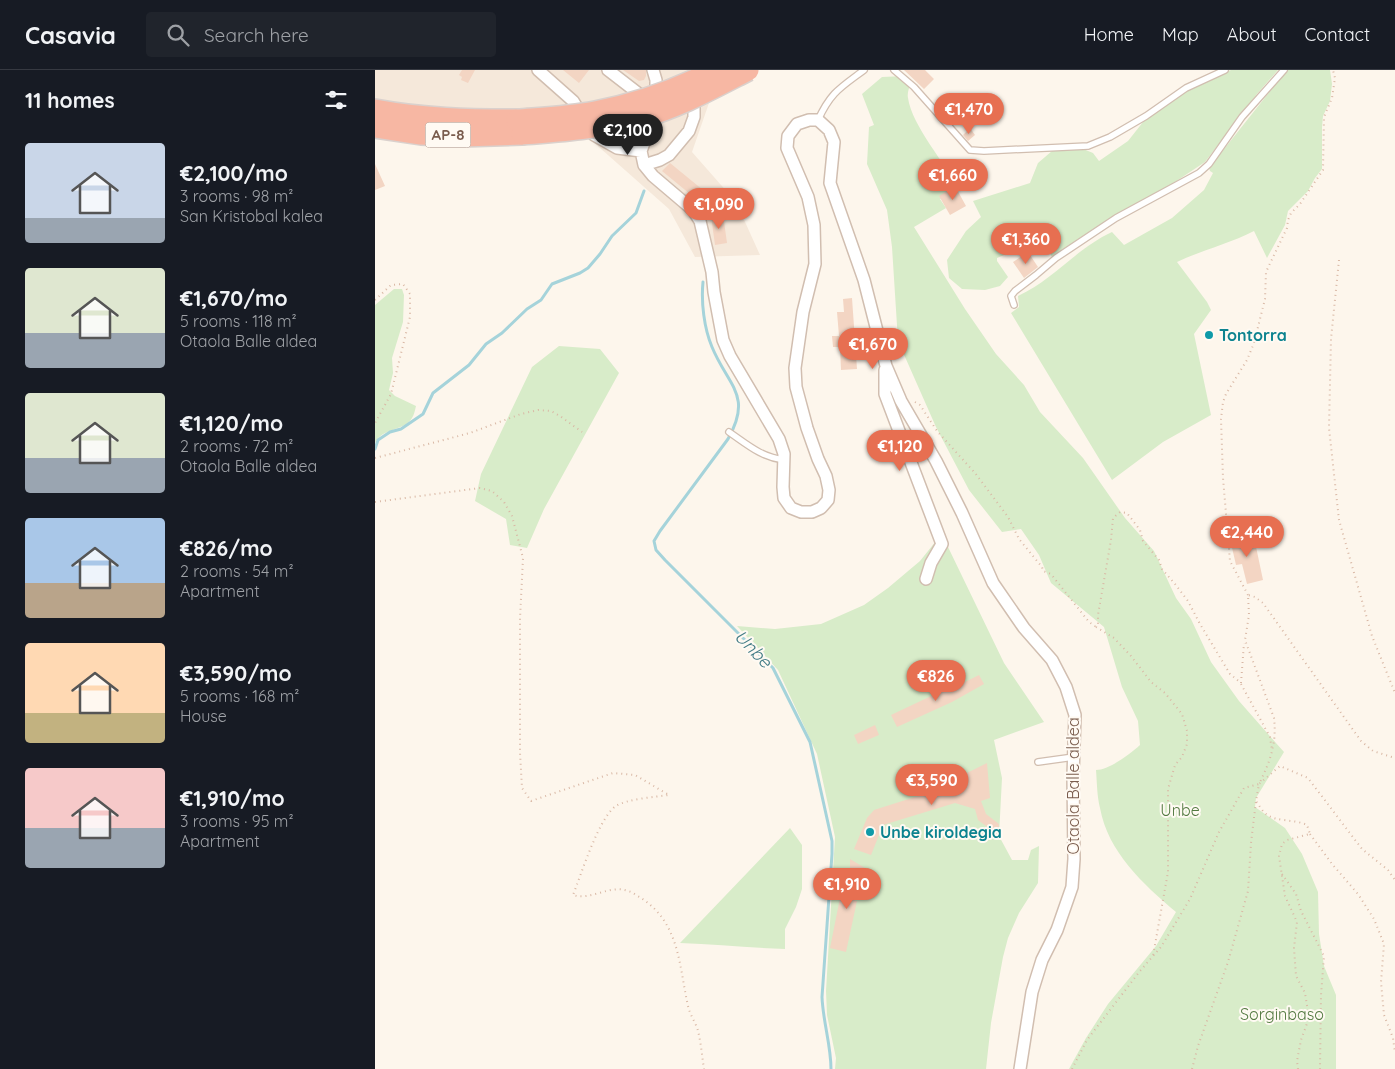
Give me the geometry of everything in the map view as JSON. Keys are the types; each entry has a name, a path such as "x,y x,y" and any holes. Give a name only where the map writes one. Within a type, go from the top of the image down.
{"highway":[{"name":"AP-8","path":"375,127 421,134 454,136 520,127 632,104 675,89 715,70"},
{"name":"AP-8","path":"375,110 420,117 520,127 578,129 640,118 684,102 747,70"}],"street":[{"path":"538,70 573,101 594,134 617,148 641,151"},
{"path":"608,70 652,104"},
{"path":"653,70 657,80 657,96 652,104 653,118 641,151 644,165 653,176 693,210 700,221 712,272 723,340 730,356 779,439 784,454 784,498 791,508 801,512 812,512 821,508 828,500 829,490 826,476 807,428 796,386 795,368 803,312 815,264 814,225 808,197 787,148 788,136 797,124 809,120 818,120"},
{"path":"644,165 669,155 689,131 695,117 693,70"},
{"name":"Otaola Balle aldea","path":"818,120 829,130 834,142 830,183 864,280 885,366 901,401 936,462 962,513 993,583 1024,628 1051,660 1066,687 1075,715 1074,859 1072,886 1057,930 1042,960 1032,992 1020,1069"},
{"name":"Otaola Balle aldea","path":"885,366 885,394 942,544 931,564 926,579"}],"lane":[{"path":"818,120 825,104 835,92 864,70"},
{"path":"894,70 914,87 970,150 984,151 1088,146 1110,138 1147,116 1186,88 1225,70"},
{"path":"1014,305 1011,296 1015,291 1056,258 1116,218 1199,173 1209,164 1242,117 1284,70"},
{"path":"729,432 761,454 770,458 784,460"},
{"path":"1039,762 1074,757"}],"path":[{"path":"1241,683 1249,615 1247,595 1231,560 1228,541 1223,478 1221,419 1223,402 1247,360 1254,342 1265,299 1266,272 1287,228 1291,213 1300,204 1323,170 1324,117 1332,98 1335,78 1333,70"},
{"path":"1339,260 1331,339 1329,428 1339,520 1372,636 1395,693"},
{"path":"375,300 391,285 403,284 410,294 410,317 391,394 375,423"},
{"path":"896,390 920,405 937,431 975,473 1008,517 1019,539 1043,571 1051,574 1089,622 1114,638 1151,682 1165,693 1182,714 1187,731 1187,744 1182,756 1175,765 1168,789 1168,872 1153,956"},
{"path":"375,458 470,433 521,414 538,410 560,416 582,432"},
{"path":"375,502 481,488 492,491 504,502 512,516 523,558 520,620 521,788 531,801 613,773 635,775 669,795 637,799 616,806 604,822 591,848 573,895 579,898 618,889 630,891 659,913 673,936 677,949 689,1010 698,1030 704,1069"},
{"path":"1095,626 1099,622 1098,615 1113,518 1120,512 1127,513 1140,530 1143,541 1159,560 1162,569 1188,601 1231,674 1241,683 1270,737 1272,754"},
{"path":"1247,595 1255,597 1263,603 1361,741 1373,751 1395,758"},
{"path":"1192,1069 1198,1046 1228,962 1249,891 1256,801 1259,784 1272,754 1275,729 1274,718 1245,640"},
{"path":"1072,1069 1087,1040 1116,1001 1161,947 1191,899 1219,832 1244,788 1259,784 1280,766 1308,778 1362,849 1388,870 1395,880"},
{"path":"1256,801 1267,815 1278,819 1297,820 1307,824 1310,834 1332,864 1358,894 1374,919 1384,944 1381,982 1383,1015 1393,1038 1395,1053"},
{"path":"1298,1069 1297,1062 1301,1040 1309,1018 1305,993 1296,976 1294,948 1297,922 1285,896 1279,856 1283,844 1287,840 1310,834"},
{"path":"1281,872 1296,894 1301,911 1324,956 1321,995 1320,1069"}],"shaded area":[{"path":"375,70 714,70 709,103 692,152 736,202 760,255 695,257 669,209 574,125 375,106"}],"green space":[{"path":"1231,70 1278,70 1257,94 1205,162 1175,182 1092,230 1052,257 1045,245 1031,251 1028,245 997,258 997,261 1008,277 1000,286 985,290 962,289 949,278 947,260 966,231 981,217 973,201 1030,183 1038,163 1052,151 1083,149 1093,153 1099,161 1128,141 1147,117 1187,89"},
{"path":"1287,70 1330,70 1332,84 1330,101 1323,116 1322,127 1322,169 1308,191 1288,211 1285,225 1267,258 1254,231 1177,262 1211,310 1194,334 1211,415 1163,442 1112,480 1011,313 1019,307 1018,296 1043,282 1087,246 1112,232 1124,245 1172,218 1204,190 1213,173 1209,168"},
{"name":"Unbe","path":"905,76 911,83 908,96 916,120 958,189 940,199 946,208 914,227 965,309 996,354 1024,385 1040,412 1083,458 1125,518 1154,551 1176,598 1191,619 1211,662 1239,701 1284,752 1256,798 1255,807 1285,828 1302,854 1318,892 1319,934 1324,966 1336,995 1336,1069 1069,1069 1108,1004 1156,946 1176,912 1151,890 1129,866 1119,853 1104,824 1100,808 1096,770 1113,764 1140,745 1138,721 1122,687 1104,627 1051,583 1039,555 1021,529 1002,532 969,490 936,427 898,341 892,247 887,210 867,164 869,127 874,125 862,94 882,77"},
{"path":"394,289 402,289 404,295 403,322 392,358 393,373 389,390 395,396 416,406 413,417 404,426 383,434 375,443 375,305"},
{"path":"559,346 600,349 619,373 544,509 527,548 510,545 506,519 475,501 481,474 532,367"},
{"name":"Unbe","path":"936,541 948,547 1004,663 1044,722 994,740 1002,778 999,836 1012,860 1028,860 1031,850 1039,846 1038,883 1019,913 1008,938 991,1023 986,1069 835,1069 836,1058 827,1015 826,991 835,837 817,754 778,670 737,626 775,629 821,624 864,605 888,588 920,561"},
{"path":"790,828 802,845 802,889 796,907 785,929 785,949 680,943"}],"building":[{"path":"462,70 475,70 468,83 461,80 462,77 459,75"},
{"path":"563,70 589,70 579,83"},
{"path":"623,70 646,70 646,76 644,80 639,81"},
{"path":"904,70 925,70 934,79 924,89"},
{"path":"970,128 975,135 968,141 963,135"},
{"path":"670,163 714,199 707,208 662,171"},
{"path":"375,164 385,186 375,190"},
{"path":"955,186 966,206 950,215 939,196"},
{"path":"723,214 727,243 715,245 711,216"},
{"path":"1028,252 1038,267 1024,278 1013,262"},
{"path":"852,298 857,369 841,370 840,347 833,347 832,336 839,336 837,312 844,312 843,299"},
{"path":"1249,535 1250,543 1255,542 1263,580 1247,584 1242,564 1236,565 1230,539"},
{"path":"979,675 984,684 952,702 897,727 891,715"},
{"path":"875,725 879,735 858,744 854,735"},
{"name":"Unbe kiroldegia","path":"987,763 990,798 981,801 986,814 999,824 998,835 978,820 975,809 955,803 883,825 871,855 854,849 867,818 874,810 959,783 957,778"},
{"path":"850,859 865,868 855,901 857,901 846,952 830,948 840,898 845,899 850,884"}],"waterway":[{"path":"375,449 378,440 390,432 401,429 423,414 433,393 469,365 486,344 502,333 527,309 541,300 552,284 588,268 612,236 636,213 644,191"},
{"name":"Unbe","path":"703,282 703,306 707,332 718,360 735,391 738,401 738,412 728,439 654,541 656,550 665,560 773,668 810,742 832,841 822,997 831,1069"}],"place":[{"name":"Tontorra","path":"1209,335"},
{"name":"Unbe kiroldegia","path":"870,832"}],"park label":[{"name":"Sorginbaso","path":"1282,1014"}]}
